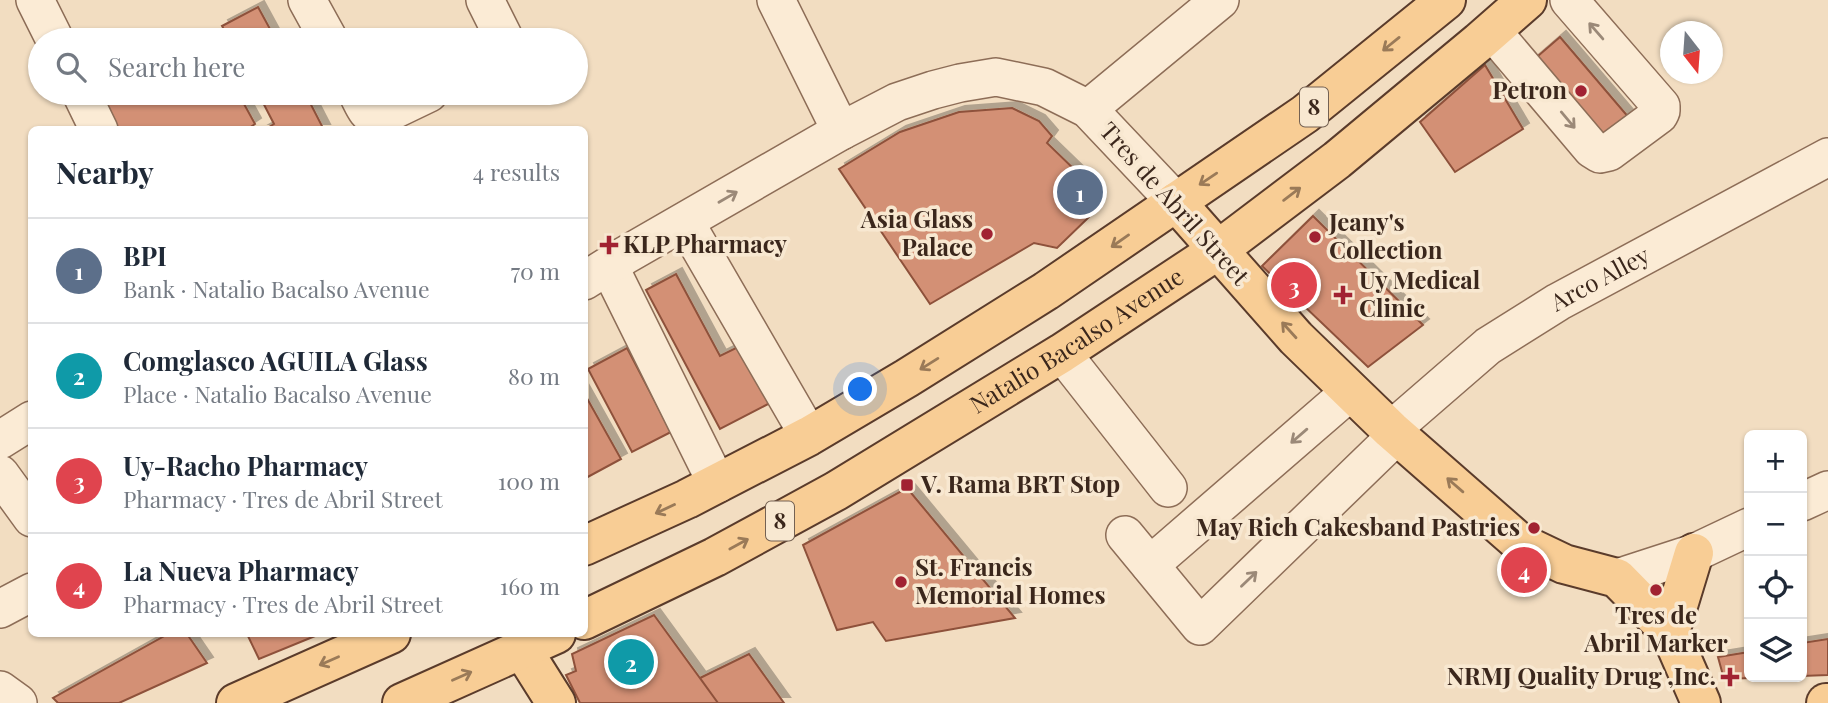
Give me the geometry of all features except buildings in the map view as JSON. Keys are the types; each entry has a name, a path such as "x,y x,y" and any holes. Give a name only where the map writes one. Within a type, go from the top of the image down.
{"main road":[{"name":"8","path":"588,544 717,484 809,436 1046,292 1305,114 1444,0"},
{"name":"Natalio Bacalso Avenue","path":"588,618 715,557 836,491 1062,353 1218,250 1337,160 1527,0"},
{"name":"Tres de Abril Street","path":"1176,202 1296,338 1394,432 1520,543 1564,564 1617,578"},
{"path":"1670,632 1694,553"},
{"path":"1617,578 1670,632 1701,703"},
{"path":"236,703 384,637"},
{"path":"402,703 539,641 556,703"}],"street":[{"path":"35,0 49,28"},
{"path":"307,0 322,28"},
{"path":"485,0 499,28"},
{"path":"776,0 841,131"},
{"path":"1088,109 1220,0"},
{"path":"1492,31 1592,149 1600,154 1609,152 1659,115 1661,106 1569,0"},
{"name":"Tres de Abril Street","path":"597,273 841,131 897,102 942,87 996,77 1044,87 1088,109 1176,202"},
{"path":"87,105 97,126"},
{"path":"364,105 369,114 377,118 404,105"},
{"name":"Arco Alley","path":"1150,565 1200,626 1394,432 1488,346 1558,302 1828,158"},
{"path":"685,222 809,436"},
{"path":"597,273 717,484"},
{"path":"1062,353 1168,488"},
{"path":"1125,536 1150,565 1350,391"},
{"path":"0,440 28,422"},
{"path":"0,474 28,513"},
{"path":"1807,500 1828,490"},
{"path":"1617,578 1694,553 1744,529"},
{"path":"0,609 28,594"},
{"path":"0,690 18,703"}],"place":[{"name":"Petron","path":"1581,91"},
{"name":"BPI","path":"1080,192"},
{"name":"Asia Glass Palace","path":"987,234"},
{"name":"Jeany's Collection","path":"1315,237"},
{"name":"KLP Pharmacy","path":"609,245"},
{"name":"Uy-Racho Pharmacy","path":"1294,285"},
{"name":"Uy Medical Clinic","path":"1343,295"},
{"name":"V. Rama BRT Stop","path":"907,485"},
{"name":"May Rich Cakesband Pastries","path":"1534,528"},
{"name":"La Nueva Pharmacy","path":"1524,570"},
{"name":"St. Francis Memorial Homes","path":"901,582"},
{"name":"Tres de Abril Marker","path":"1656,590"},
{"name":"Comglasco AGUILA Glass","path":"631,662"},
{"name":"NRMJ Quality Drug ,Inc.","path":"1730,677"}]}
